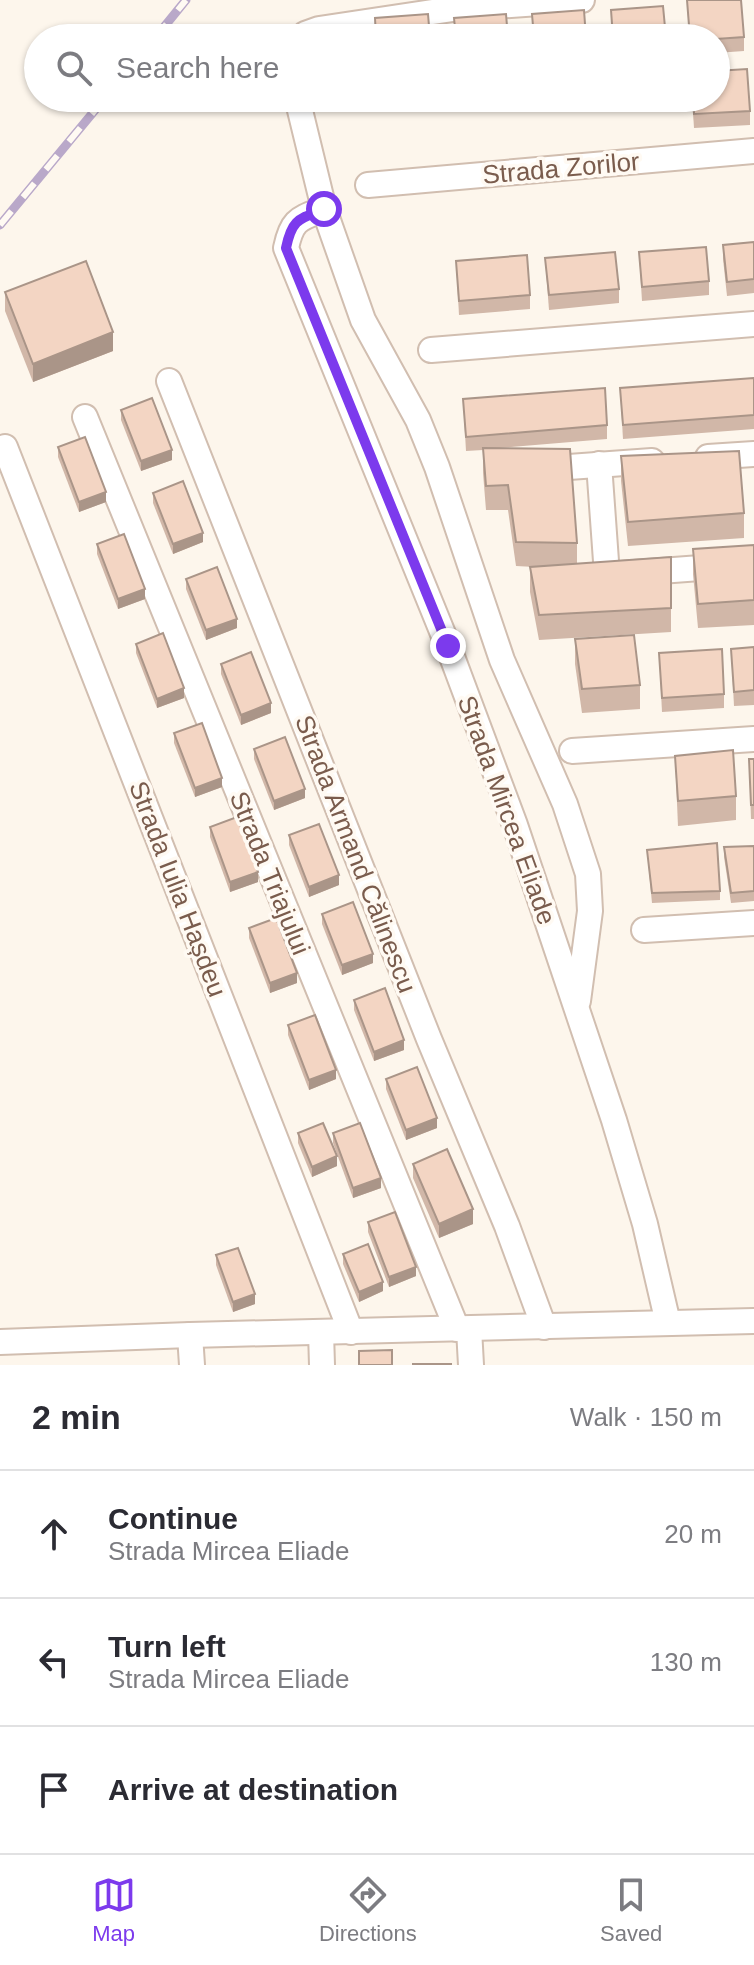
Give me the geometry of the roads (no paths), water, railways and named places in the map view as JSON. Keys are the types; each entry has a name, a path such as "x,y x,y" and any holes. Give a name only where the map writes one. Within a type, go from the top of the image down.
{"street":[{"path":"364,24 453,9 582,0"},
{"path":"300,112 324,209 363,320 418,420 502,660 565,804 588,874 590,911 577,1010"},
{"name":"Strada Zorilor","path":"368,185 754,151"},
{"name":"Strada Mircea Eliade","path":"324,209 296,220 289,231 286,248 448,646 515,825 614,1120 645,1224 668,1323"},
{"path":"431,350 754,324"},
{"name":"Strada Armand Călinescu","path":"169,381 429,1039 507,1226 544,1327"},
{"name":"Strada Triajului","path":"85,417 463,1329 471,1365"},
{"name":"Strada Iulia Hașdeu","path":"5,447 351,1332"},
{"path":"512,471 754,454"},
{"path":"599,464 607,575 754,564"},
{"path":"572,751 754,739"},
{"path":"644,930 754,923"},
{"path":"14,1350 190,1335 754,1321"},
{"path":"321,1332 322,1365"},
{"path":"190,1335 192,1365"}],"railway":[{"path":"166,24 186,0"},
{"path":"0,225 93,112"}]}
